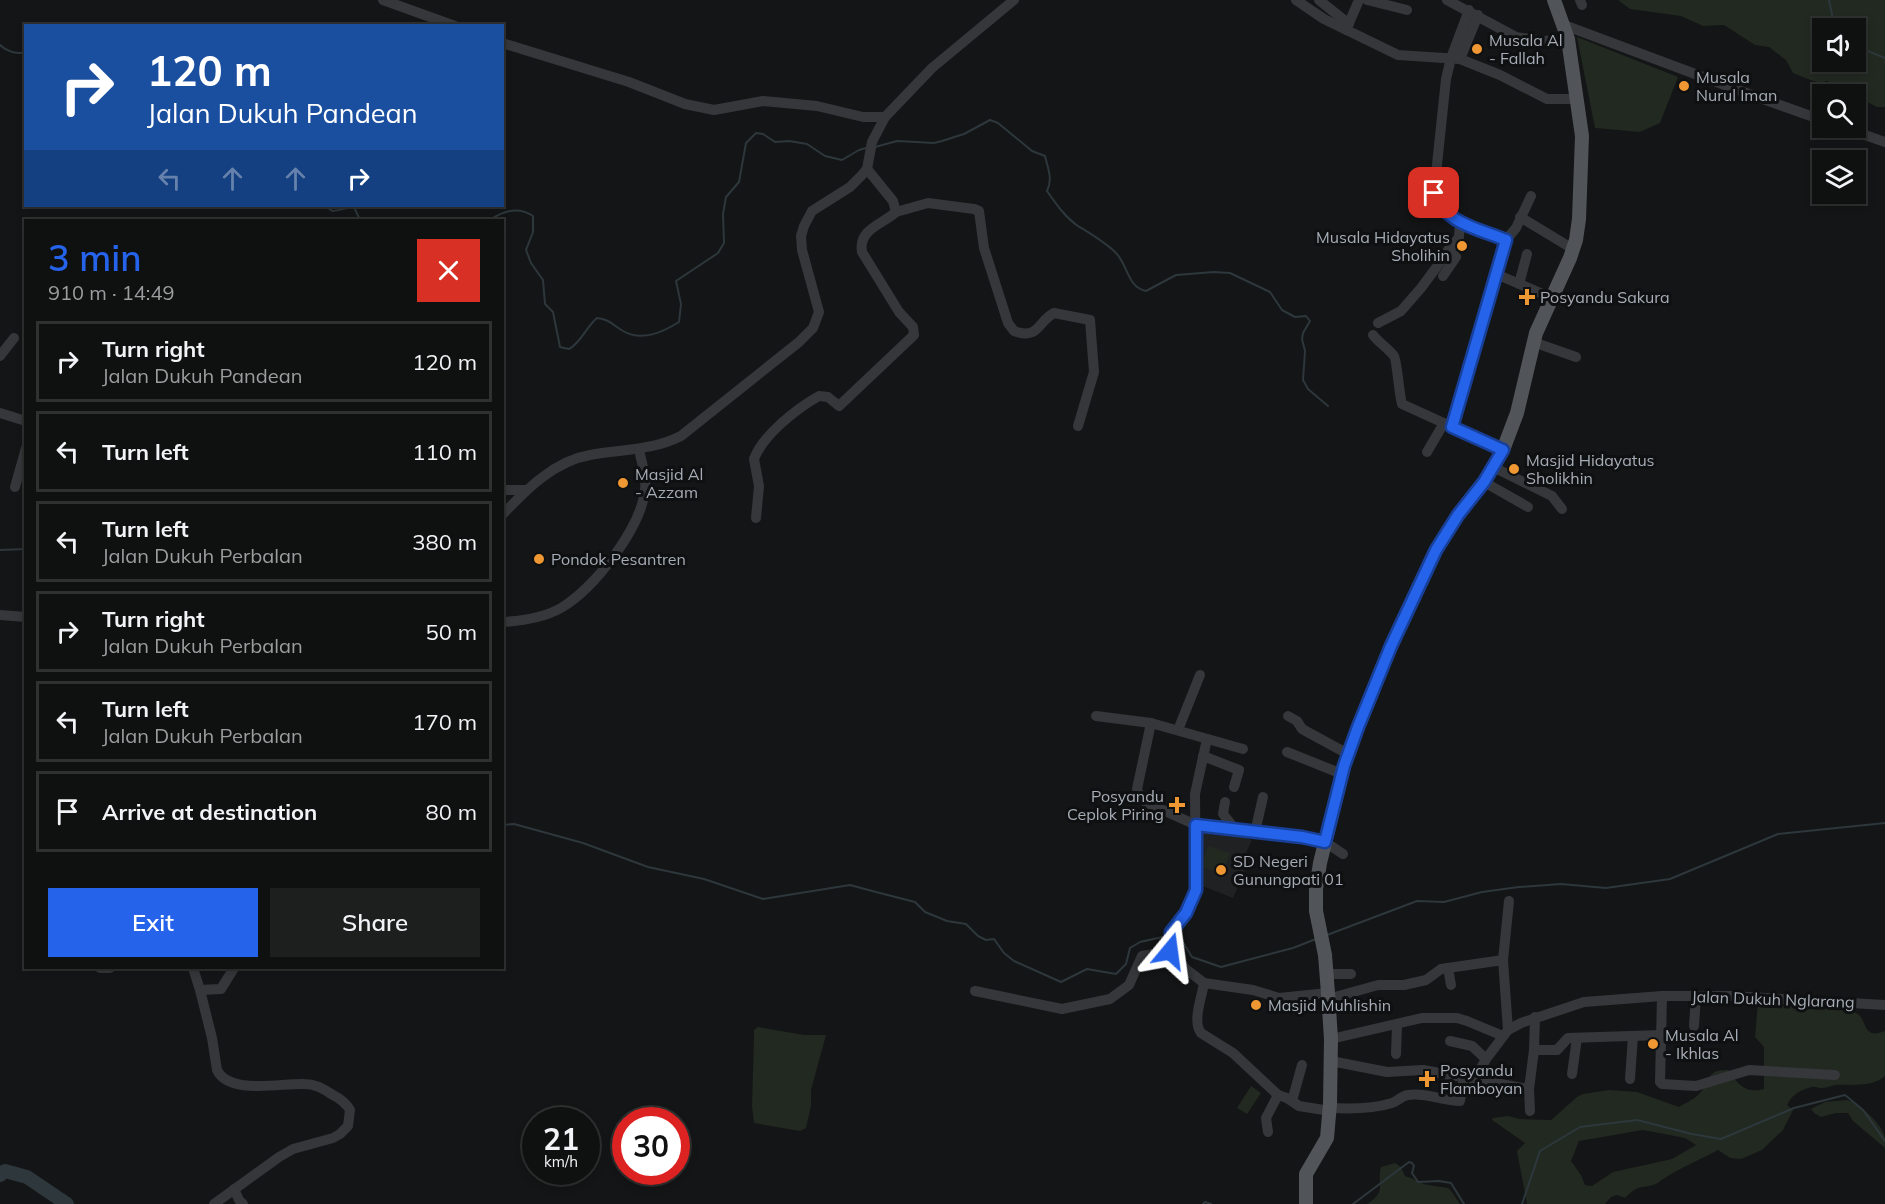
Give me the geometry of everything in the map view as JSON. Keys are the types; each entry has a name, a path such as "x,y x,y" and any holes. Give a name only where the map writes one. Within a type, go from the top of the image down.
{"main road":[{"path":"1306,1204 1306,1174 1327,1138 1330,1110 1331,1039 1325,955 1319,934 1316,889 1342,774 1391,646 1436,550 1458,515 1484,482 1503,450 1517,413 1533,342 1574,249 1579,219 1582,136 1568,39 1554,0"}],"street":[{"path":"383,0 449,24"},
{"path":"504,513 526,490 573,459 664,444 681,436 761,374 813,328 819,312 801,250 801,236 812,211 857,181 867,169 871,146 885,117 932,68 1014,0"},
{"path":"1296,0 1324,19 1348,27 1398,55 1455,58 1500,75 1546,99 1578,99"},
{"path":"1319,0 1348,27"},
{"path":"1348,27 1359,0"},
{"path":"1367,0 1407,10"},
{"path":"1447,0 1468,8 1516,37 1544,41 1568,39"},
{"path":"1468,8 1455,58 1446,79 1434,193 1445,213 1460,222 1506,240"},
{"path":"1564,25 1812,116"},
{"path":"504,44 628,82 685,104 714,110 763,100 817,106 863,117 885,117"},
{"path":"1866,135 1885,142"},
{"path":"867,169 891,198 896,212"},
{"path":"1427,452 1448,425 1506,240 1516,228 1531,196"},
{"path":"756,518 759,486 754,459 766,438 819,396 828,397 839,406 914,335 913,327 899,312 861,248 864,236 870,229 904,208 928,204 979,211 984,248 1008,323 1014,331 1035,332 1054,313 1090,320 1094,372 1078,426"},
{"path":"1520,217 1574,249"},
{"path":"1378,323 1401,311 1410,302 1459,237 1460,222"},
{"path":"1443,276 1456,257 1448,250"},
{"path":"1519,284 1527,254"},
{"path":"1496,274 1552,298"},
{"path":"1373,334 1397,361 1397,381 1402,404 1503,450"},
{"path":"0,356 14,338"},
{"path":"1533,342 1576,357"},
{"path":"0,412 24,420"},
{"path":"504,622 521,621 561,608 591,582 616,553 636,524 646,488 639,448"},
{"path":"15,487 24,455"},
{"path":"1493,467 1552,496 1562,509"},
{"path":"1484,482 1528,507"},
{"path":"504,490 526,490"},
{"path":"0,615 24,617"},
{"path":"1178,730 1200,675"},
{"path":"1096,716 1151,723 1243,749"},
{"path":"1288,716 1298,721 1302,729 1348,754"},
{"path":"1151,723 1137,794 1146,803 1196,825 1325,842 1343,854"},
{"path":"1207,739 1195,794 1196,890 1186,913 1171,935 1170,951 1187,970 1204,983 1253,990 1279,998 1328,996 1378,985 1404,985 1426,980 1442,969 1503,960"},
{"path":"1287,752 1342,774"},
{"path":"1203,756 1239,770 1234,787"},
{"path":"1255,832 1263,797"},
{"path":"1225,802 1223,814 1232,824 1231,830"},
{"path":"1331,1039 1422,1018 1457,1018 1506,1033 1503,960 1509,901"},
{"path":"975,991 1062,1010 1110,999 1130,985 1142,956 1170,951"},
{"path":"1448,968 1451,985"},
{"path":"193,969 203,1001 217,1070 225,1081 256,1086 303,1084 317,1086 342,1100 350,1110 348,1126 340,1134 293,1149 214,1204"},
{"path":"200,990 221,989 233,969"},
{"path":"1325,974 1351,974"},
{"path":"1204,983 1197,1020 1198,1029 1233,1053 1278,1095 1299,1106 1330,1110"},
{"path":"1662,996 1660,1082 1664,1085 1696,1086 1749,1070 1835,1074"},
{"name":"Jalan Dukuh Nglarang","path":"1330,1110 1383,1105 1393,1103 1402,1096 1413,1094 1460,1101 1470,1078 1506,1033 1535,1017 1584,1002 1662,996 1696,996 1829,1000 1885,1005"},
{"path":"1694,1026 1696,996"},
{"path":"1530,1111 1529,1089 1535,1017"},
{"path":"1396,1054 1397,1025"},
{"path":"1534,1050 1557,1050 1565,1040 1577,1038 1660,1035"},
{"path":"1630,1079 1633,1036"},
{"path":"1572,1074 1577,1038"},
{"path":"1450,1041 1472,1046 1486,1059"},
{"path":"1331,1060 1387,1072 1423,1070 1529,1089"},
{"path":"1292,1101 1302,1065"},
{"path":"1268,1132 1266,1118 1278,1095"},
{"path":"234,1189 238,1200 243,1204"}],"shaded area":[{"path":"1618,0 1885,0 1885,107 1877,107 1866,101 1866,84 1833,84 1827,81 1820,83 1813,81 1793,73 1786,60 1769,47 1755,45 1724,25 1703,26 1681,16 1630,9"},
{"path":"1577,37 1678,77 1660,123 1640,132 1595,128"},
{"name":"SD Negeri Gunungpati 01","path":"1198,823 1251,828 1246,838 1252,840 1246,853 1251,856 1233,898 1197,884"},
{"path":"1208,846 1230,853 1223,874 1201,867"},
{"path":"1758,1002 1792,1002 1803,1008 1824,1005 1846,1009 1858,1014 1869,1031 1878,1033 1885,1031 1885,1076 1868,1084 1813,1087 1794,1095 1787,1105 1793,1110 1783,1130 1762,1150 1741,1159 1730,1158 1718,1150 1680,1169 1657,1184 1636,1189 1625,1198 1617,1195 1611,1197 1605,1204 1527,1204 1517,1151 1525,1143 1492,1120 1493,1118 1508,1116 1520,1119 1551,1120 1577,1097 1609,1090 1637,1092 1679,1107 1698,1095 1709,1077 1721,1070 1728,1070 1747,1089 1764,1089 1764,1047 1755,1037","holes":["1643,1130 1685,1138 1696,1145 1672,1159 1613,1172 1592,1186 1585,1185 1571,1161 1579,1141"]},
{"path":"758,1027 804,1035 826,1035 811,1090 811,1106 806,1128 800,1131 754,1123 752,1106 754,1030"},
{"path":"1251,1086 1261,1093 1247,1114 1237,1108"},
{"path":"1846,1100 1862,1108 1877,1123 1884,1134 1885,1148 1853,1121 1848,1113 1821,1117 1811,1109 1825,1102"},
{"path":"1395,1163 1401,1167 1405,1176 1426,1184 1448,1188 1460,1204 1367,1204 1379,1191 1381,1167"}],"waterway":[{"path":"1829,0 1833,18"},
{"path":"0,45 12,52 24,52"},
{"path":"1866,50 1885,58"},
{"path":"875,147 897,141 934,143 964,134 990,120 998,123 1032,151 1045,156 1050,178 1047,191 1054,201 1073,222 1116,253 1131,280 1140,289 1146,291 1176,275 1230,273 1270,292 1282,310 1295,317 1306,316 1310,321 1302,339 1305,351 1303,380 1308,389 1328,406"},
{"path":"492,219 516,210 533,216 533,232 526,250 531,263 543,280 545,304 553,312 560,347 569,349 573,346 597,318 608,321 630,334 645,336 679,322 681,304 676,281 718,253 724,243 723,214 726,197 739,182 746,143 756,133 763,134 775,142 789,141 807,144 825,156 842,160 866,148"},
{"path":"327,207 332,211 354,207"},
{"path":"354,207 360,219"},
{"path":"0,550 24,549"},
{"path":"1327,935 1417,901 1444,902 1482,892 1519,887 1561,884 1606,888 1670,879 1778,834 1885,823"},
{"path":"504,825 514,824 583,843 648,867 704,879 763,899 850,885 915,902 925,912 947,921 966,924 978,936 986,940 994,939 1004,953 1014,961 1061,982 1087,969 1116,974 1126,964 1130,948 1140,942 1167,936"},
{"path":"1176,934 1192,957 1221,967 1293,948 1316,939"},
{"path":"1522,1204 1540,1151 1580,1127 1637,1120 1721,1139 1794,1108 1845,1095 1863,1110 1885,1141"},
{"path":"1353,1204 1409,1162 1414,1166 1412,1173 1418,1182 1451,1183 1464,1204"},
{"path":"0,1175 5,1171 27,1177 67,1204"},
{"path":"1203,1204 1205,1202 1211,1204"}],"place":[{"name":"Musala Al - Fallah","path":"1477,49"},
{"name":"Musala Nurul Iman","path":"1684,86"},
{"name":"Musala Hidayatus Sholihin","path":"1462,246"},
{"name":"Posyandu Sakura","path":"1527,297"},
{"name":"Masjid Hidayatus Sholikhin","path":"1514,469"},
{"name":"Masjid Al - Azzam","path":"623,483"},
{"name":"Pondok Pesantren","path":"539,559"},
{"name":"Posyandu Ceplok Piring","path":"1177,805"},
{"name":"SD Negeri Gunungpati 01","path":"1221,870"},
{"name":"Masjid Muhlishin","path":"1256,1005"},
{"name":"Musala Al - Ikhlas","path":"1653,1044"},
{"name":"Posyandu Flamboyan","path":"1427,1079"}],"route":[{"path":"1170,951 1171,932 1186,913 1196,890 1196,825 1302,837 1325,842 1344,766 1391,646 1436,550 1458,515 1484,482 1503,450 1452,427 1506,240 1460,222 1445,213 1434,193"}]}
